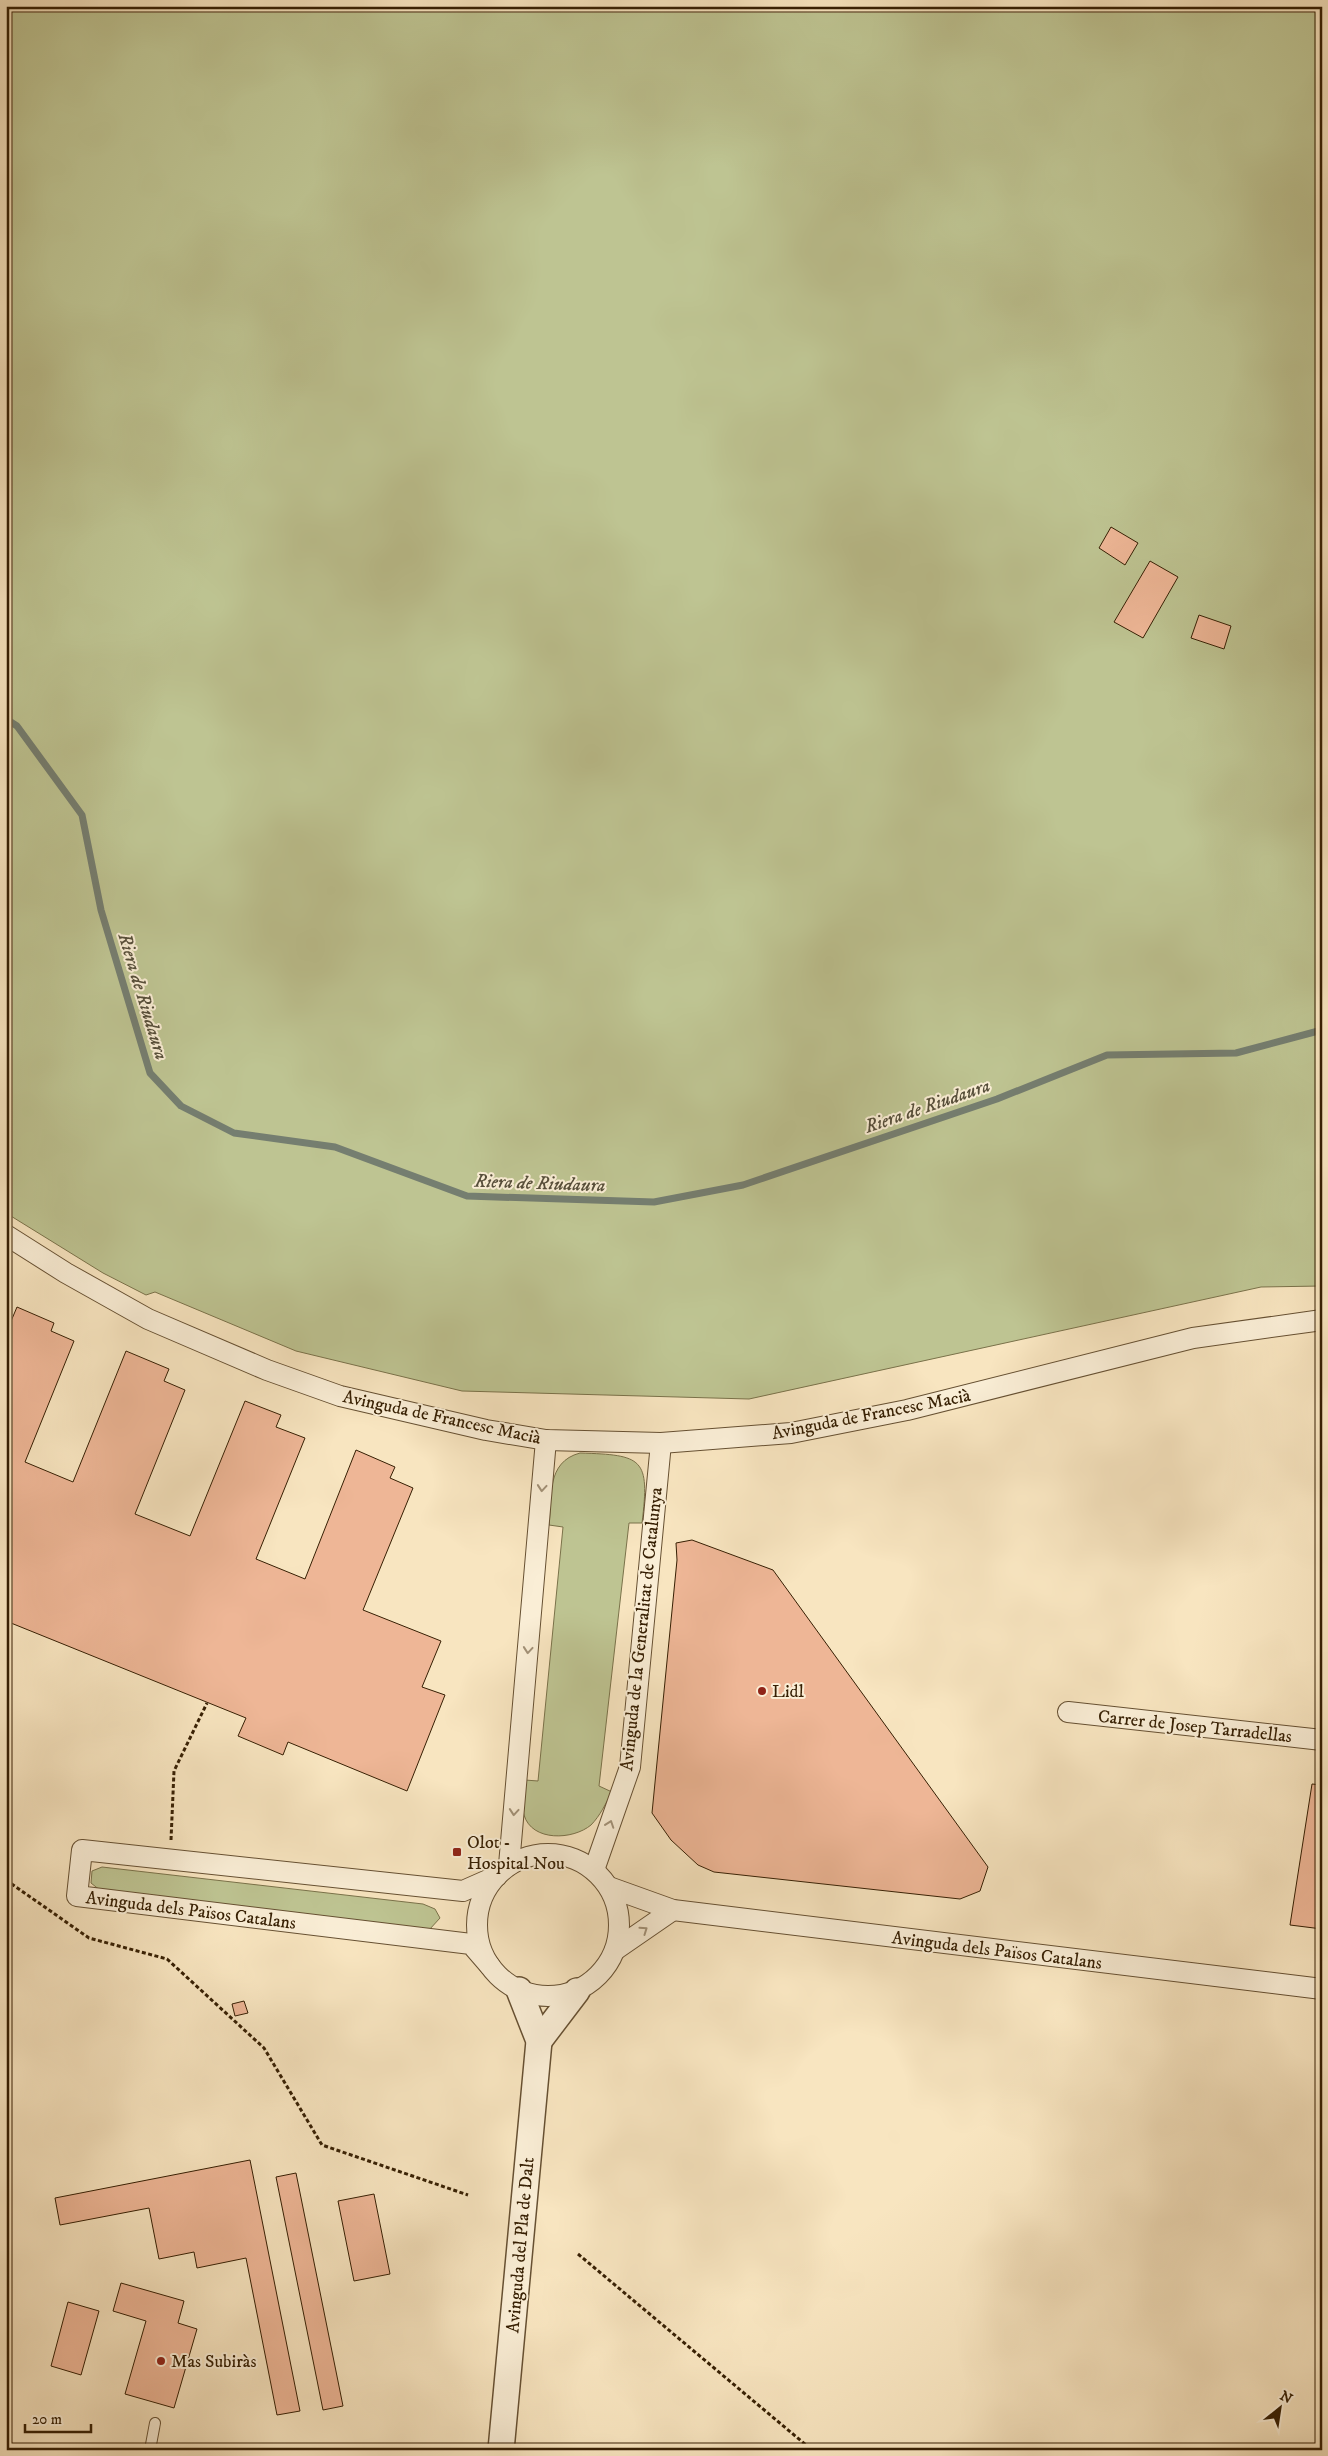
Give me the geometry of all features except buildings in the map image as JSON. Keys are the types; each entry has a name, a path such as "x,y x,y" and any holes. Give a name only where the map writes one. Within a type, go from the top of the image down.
{"street":[{"name":"Avinguda de Francesc Macià","path":"6,1235 66,1273 148,1319 267,1370 340,1396 486,1430 546,1440 661,1443 791,1433 907,1410 1193,1338 1322,1320"},
{"path":"503,1870 546,1440"},
{"name":"Avinguda de la Generalitat de Catalunya","path":"594,1870 630,1766 661,1443"},
{"name":"Carrer de Josep Tarradellas","path":"1068,1712 1322,1740"},
{"name":"Avinguda dels Països Catalans","path":"490,1966 471,1944 77,1896 82,1850 463,1891 503,1870"},
{"path":"539,2041 577,1991 593,1981 606,1967 615,1950 620,1929 618,1915 609,1888 594,1870 577,1860 558,1854 538,1854 523,1858 503,1870 486,1891 479,1910 477,1930 481,1949 490,1966 508,1984 519,1990 548,1996 577,1991"},
{"name":"Avinguda dels Països Catalans","path":"609,1888 673,1910 1322,1989"},
{"path":"615,1950 673,1910"},
{"name":"Avinguda del Pla de Dalt","path":"501,2450 539,2041 519,1990"}],"lane":[{"path":"150,2450 155,2423"}],"path":[{"path":"171,1859 174,1771 207,1703"},
{"path":"6,1880 89,1938 167,1959 264,2048 322,2145 468,2195"},
{"path":"578,2254 812,2450"}],"green space":[{"path":"6,6 1322,6 1322,1286 1261,1287 749,1399 462,1391 296,1351 155,1292 146,1295 103,1273 6,1213"},
{"path":"580,1453 617,1456 638,1464 643,1473 645,1485 644,1501 642,1523 629,1523 599,1786 612,1792 600,1814 591,1825 574,1834 554,1836 535,1830 528,1824 523,1811 523,1798 525,1780 538,1781 563,1527 549,1525 551,1492 556,1472 561,1464"},
{"path":"102,1867 423,1904 435,1909 440,1918 429,1930 101,1891 91,1883 92,1871"}],"waterway":[{"name":"Riera de Riudaura","path":"6,719 17,726 82,815 101,910 150,1073 181,1106 234,1133 335,1147 467,1196 654,1202 743,1185 997,1099 1107,1055 1236,1053 1322,1030"}],"place":[{"name":"Lidl","path":"762,1691"},
{"name":"Olot - Hospital Nou","path":"457,1852"},
{"name":"Mas Subiràs","path":"161,2361"}]}
